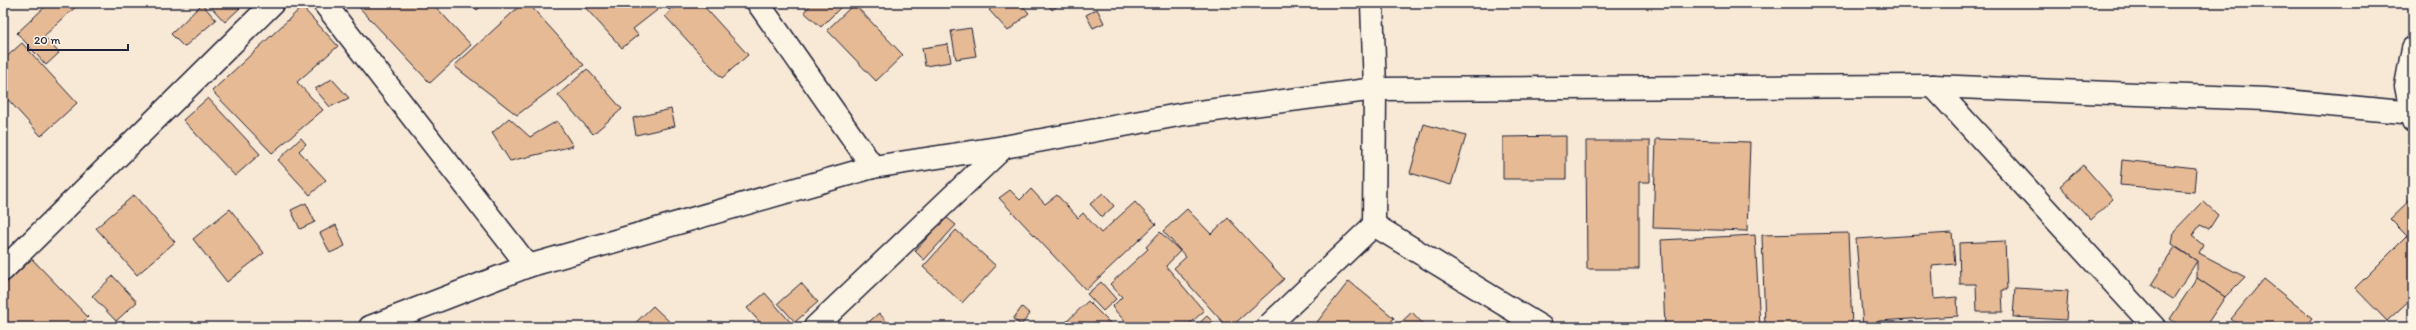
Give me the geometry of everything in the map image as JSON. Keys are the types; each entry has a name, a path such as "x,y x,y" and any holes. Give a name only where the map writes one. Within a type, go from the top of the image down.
{"street":[{"path":"3,270 273,3"},
{"path":"324,3 528,266"},
{"path":"758,3 873,167"},
{"path":"1267,327 1374,225 1375,89 1372,3"},
{"path":"370,327 528,266 873,167 1004,147 1184,114 1375,89 1933,86 2266,99 2412,116 2406,86 2412,55"},
{"path":"1933,86 2154,327"},
{"path":"815,327 1004,147"},
{"path":"1374,225 1541,327"}],"building":[{"path":"49,3 80,3 44,36 59,53 46,65 17,33"},
{"path":"213,3 235,3 240,8 225,22 210,6"},
{"path":"355,3 438,3 435,6 471,45 430,83"},
{"path":"470,3 485,3 477,10"},
{"path":"523,3 528,3 584,65 517,115 454,66"},
{"path":"581,3 678,3 669,10 665,4 633,29 638,35 622,48"},
{"path":"680,3 701,3 748,55 722,78 665,16"},
{"path":"812,3 837,3 841,7 821,27 804,12"},
{"path":"997,3 1020,3 1029,13 1008,31 989,10"},
{"path":"1047,3 1061,3 1052,10"},
{"path":"202,4 216,20 184,47 171,34"},
{"path":"854,4 903,55 876,81 827,30"},
{"path":"302,7 338,46 297,82 323,110 272,153 212,91"},
{"path":"1097,9 1104,23 1093,28 1086,15"},
{"path":"971,28 976,56 956,59 951,31"},
{"path":"22,43 77,103 41,136 3,94 3,60"},
{"path":"948,44 951,62 925,66 922,48"},
{"path":"587,69 622,109 593,134 558,95"},
{"path":"332,79 349,98 330,107 315,89"},
{"path":"208,98 260,154 235,176 183,120"},
{"path":"671,109 675,126 636,135 633,118"},
{"path":"509,118 530,137 557,121 573,146 510,161 492,133"},
{"path":"1424,124 1466,136 1451,185 1410,173"},
{"path":"1566,136 1566,179 1503,179 1503,137"},
{"path":"301,138 306,144 299,151 326,180 310,195 278,160"},
{"path":"1656,139 1750,142 1747,231 1653,228"},
{"path":"1586,141 1650,141 1650,182 1639,182 1639,269 1587,269"},
{"path":"2122,160 2196,168 2194,192 2120,185"},
{"path":"2083,165 2113,199 2091,220 2060,186"},
{"path":"1031,189 1045,204 1057,195 1078,218 1083,213 1101,233 1135,202 1156,224 1086,290 999,198 1010,190 1020,200"},
{"path":"1103,193 1114,206 1102,217 1090,204"},
{"path":"134,195 175,242 137,275 96,228"},
{"path":"2412,198 2413,233 2409,237 2413,242 2413,297 2387,321 2355,288 2407,236 2390,219"},
{"path":"2203,201 2218,215 2209,229 2200,225 2192,236 2203,245 2199,253 2245,277 2225,297 2197,278 2197,261 2172,244 2174,231"},
{"path":"306,203 315,222 300,229 291,210"},
{"path":"230,209 264,253 227,282 193,239"},
{"path":"1187,209 1211,234 1228,218 1284,279 1231,327 1227,327 1174,268 1186,257 1163,231"},
{"path":"946,217 956,225 924,260 915,251"},
{"path":"336,225 345,246 330,253 320,233"},
{"path":"956,230 996,266 962,303 923,267"},
{"path":"1160,232 1180,251 1166,266 1204,311 1186,327 1130,327 1112,307 1122,297 1110,284 1148,249 1146,247"},
{"path":"1848,233 1852,327 1765,327 1762,235"},
{"path":"1952,233 1955,264 1932,266 1934,299 1957,297 1958,316 1879,321 1879,327 1863,327 1856,239"},
{"path":"1755,235 1760,327 1665,327 1661,240"},
{"path":"2005,241 2007,290 2002,290 2003,312 1977,312 1976,284 1960,284 1959,243"},
{"path":"2175,247 2197,261 2173,299 2151,285"},
{"path":"32,259 88,317 79,327 3,327 3,286"},
{"path":"113,276 137,302 116,321 92,296"},
{"path":"2197,278 2225,297 2205,327 2182,327 2170,319"},
{"path":"2264,279 2312,318 2305,327 2241,327 2231,319"},
{"path":"1349,281 1394,318 1387,327 1324,327 1317,322"},
{"path":"1101,282 1116,299 1103,311 1087,294"},
{"path":"801,283 818,302 795,322 778,303"},
{"path":"2015,288 2068,291 2066,320 2013,317"},
{"path":"765,293 792,324 789,327 764,327 747,308"},
{"path":"1088,301 1114,327 1061,327"},
{"path":"653,306 675,327 631,327"},
{"path":"1022,307 1030,314 1021,325 1013,319"},
{"path":"1412,312 1426,327 1396,327"},
{"path":"879,313 891,327 863,327"},
{"path":"1207,316 1218,327 1195,327"}]}
